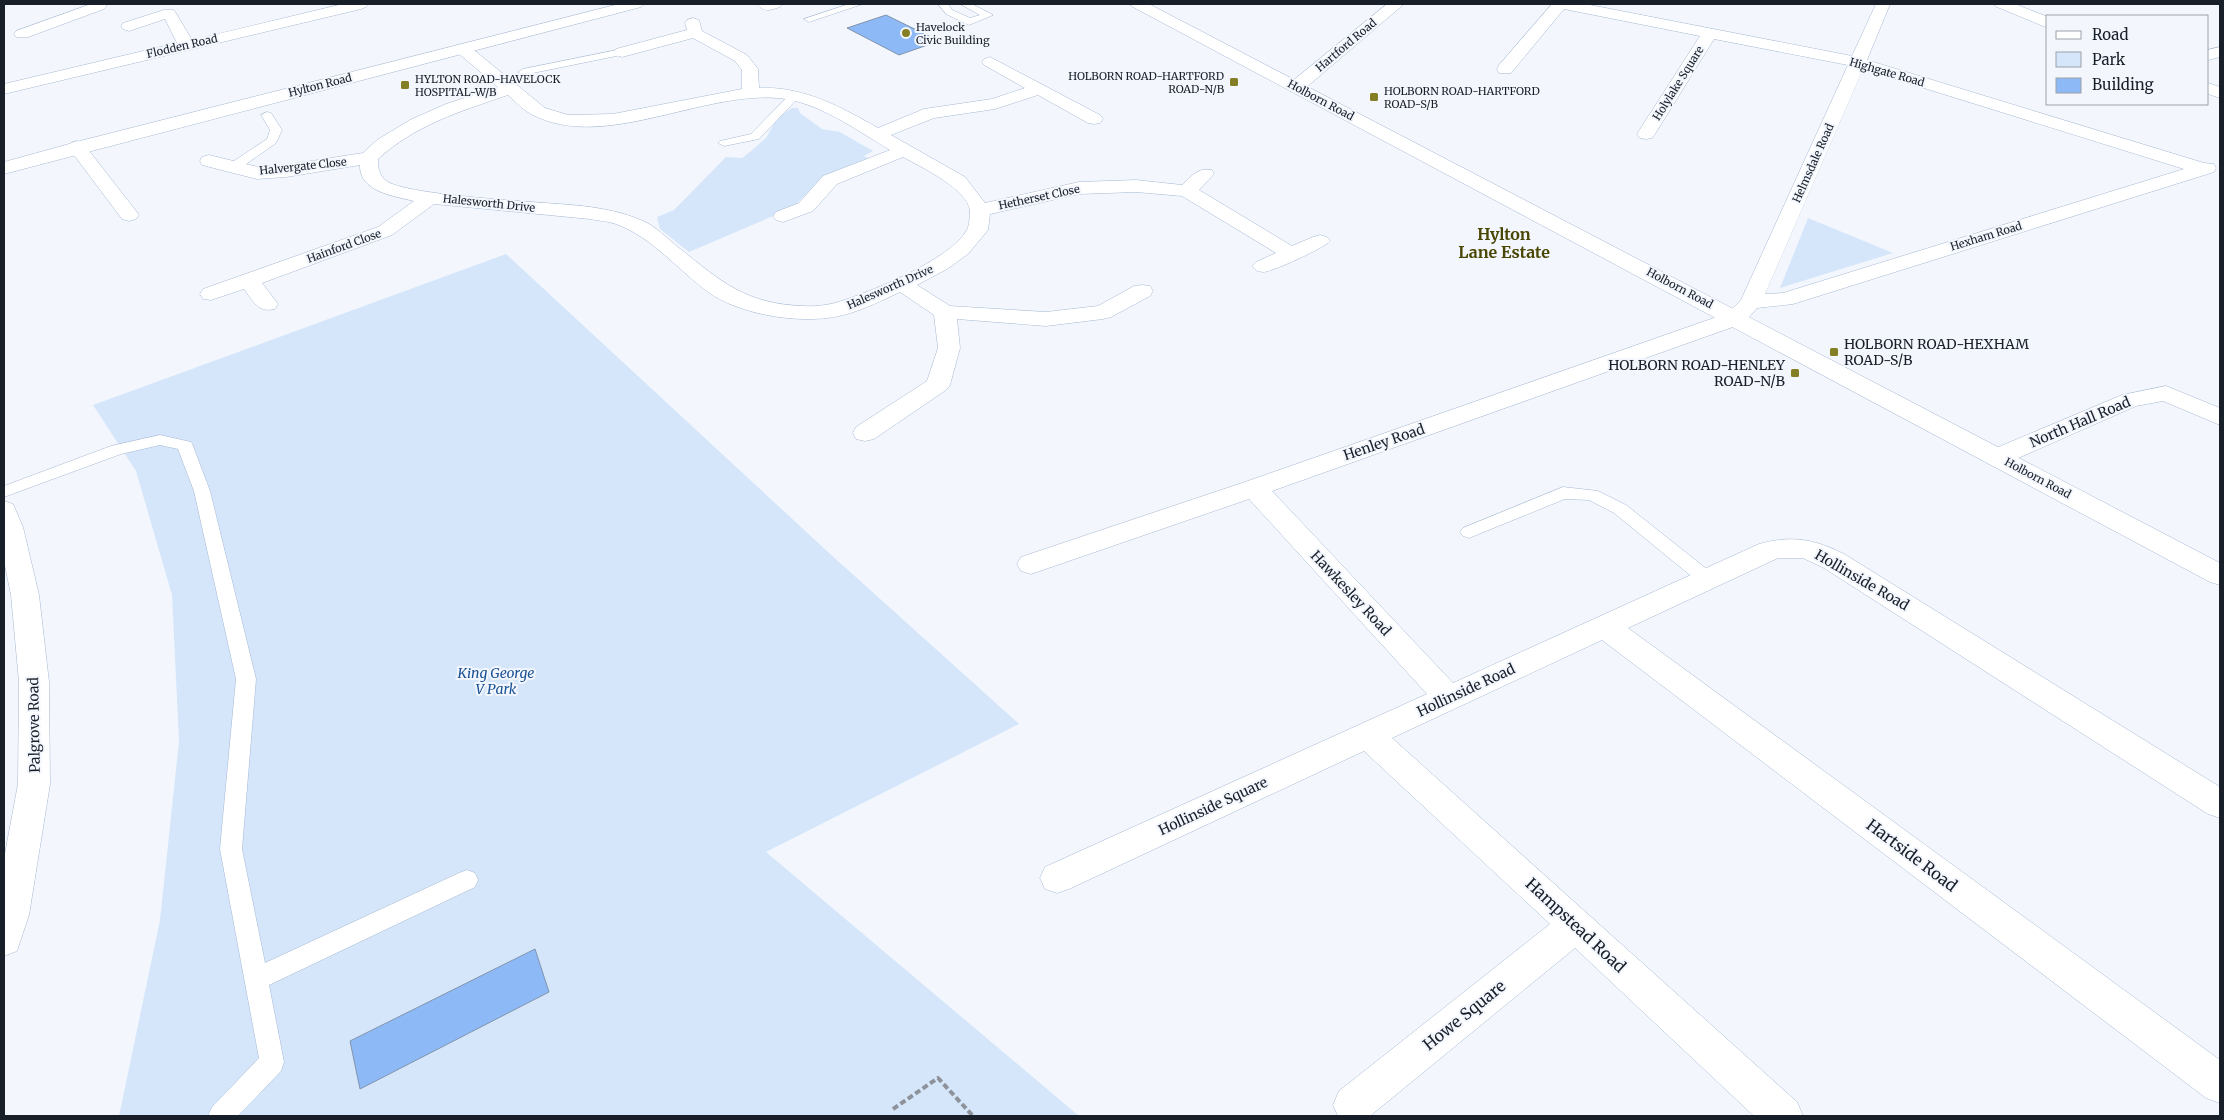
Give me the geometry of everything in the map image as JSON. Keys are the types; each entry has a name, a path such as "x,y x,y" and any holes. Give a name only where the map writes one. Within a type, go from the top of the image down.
{"street":[{"path":"22,34 99,6 98,4"},
{"name":"Flodden Road","path":"4,89 186,44 361,4"},
{"name":"Hylton Road","path":"4,168 77,147 636,4"},
{"path":"765,4 768,6 775,4"},
{"name":"Holborn Road","path":"1138,4 1296,87 1744,310 1998,457 2220,574"},
{"name":"Hartford Road","path":"1296,87 1396,4"},
{"path":"1505,69 1562,4"},
{"name":"Highgate Road","path":"1562,4 1857,62 2212,167"},
{"name":"Helmsdale Road","path":"1744,310 1883,4"},
{"path":"2002,4 2046,22"},
{"path":"2018,10 2046,4"},
{"path":"129,26 169,13 186,44"},
{"path":"622,52 694,28 741,58 750,70 751,93"},
{"name":"Holylake Square","path":"1646,134 1710,33"},
{"path":"463,49 509,90 539,112 553,119 570,122 617,119 751,93 778,93 794,96 833,109 958,181 970,194 980,210"},
{"path":"990,62 1094,119"},
{"path":"369,158 384,142 428,117 509,90"},
{"path":"876,134 930,113 995,104 1039,90"},
{"path":"77,147 129,216"},
{"path":"783,216 806,206 830,180 905,150"},
{"name":"Halvergate Close","path":"208,162 235,166 257,173 286,171 369,158"},
{"name":"Halesworth Drive","path":"369,158 368,171 379,185 391,190 430,198 590,213 621,219 643,229 716,288 737,300 773,309 805,313 841,309 902,284 940,265 961,250 978,230 980,210"},
{"name":"Hexham Road","path":"1744,310 1786,299 2212,167"},
{"path":"1187,191 1206,174"},
{"name":"Hetherset Close","path":"980,210 1079,188 1136,186 1187,191 1292,254"},
{"name":"Hainford Close","path":"211,294 385,231 430,198"},
{"path":"1263,266 1320,242"},
{"path":"249,281 267,304"},
{"path":"902,284 945,312 1046,319 1104,312 1142,291"},
{"name":"Henley Road","path":"1030,564 1254,488 1744,310"},
{"path":"865,433 938,386 949,348 945,312"},
{"name":"North Hall Road","path":"1998,457 2130,400 2166,393 2220,417"},
{"name":"Hawkesley Road","path":"1254,488 1449,698"},
{"name":"Palgrove Road","path":"4,510 10,527 25,595 34,682 34,784 12,915 4,939"},
{"name":"Hollinside Road","path":"1368,735 1778,548 1800,548 1824,555 2220,804"},
{"name":"Hartside Road","path":"1604,626 2220,1084"},
{"name":"Hollinside Square","path":"1057,878 1368,735"},
{"name":"Hampstead Road","path":"1368,735 1783,1116"},
{"name":"Howe Square","path":"1352,1105 1576,926"}],"lane":[{"path":"809,19 858,4"},
{"path":"943,4 949,12 969,22 988,14 965,4"},
{"path":"523,72 622,52"},
{"path":"724,143 754,137 794,96"},
{"path":"235,166 272,141 276,130 267,115"},
{"path":"4,492 117,450 160,440 184,446 202,492 246,679 231,849 272,1062 221,1116"},
{"path":"1468,532 1563,493 1592,495 1620,509 1708,579"},
{"path":"256,979 467,880"}],"path":[{"path":"892,1109 938,1078 973,1116"}],"green space":[{"path":"792,108 798,108 800,113 822,129 840,132 873,151 864,156 871,160 824,177 792,208 689,252 660,229 657,217 674,210 726,157 742,158 751,151 766,138 777,118"},
{"path":"1808,218 1893,253 1780,288"},
{"name":"King George V Park","path":"506,254 828,552 1019,724 766,852 1079,1116 119,1116 160,920 179,741 172,595 136,471 93,405"}],"building":[{"name":"Havelock Civic Building","path":"886,15 939,41 899,55 847,28"},
{"path":"535,949 549,992 360,1089 350,1041"}],"place":[{"name":"Havelock Civic Building","path":"906,33"},
{"name":"HOLBORN ROAD-HARTFORD ROAD-N/B","path":"1234,82"},
{"name":"HYLTON ROAD-HAVELOCK HOSPITAL-W/B","path":"405,85"},
{"name":"HOLBORN ROAD-HARTFORD ROAD-S/B","path":"1374,97"},
{"name":"HOLBORN ROAD-HEXHAM ROAD-S/B","path":"1834,352"},
{"name":"HOLBORN ROAD-HENLEY ROAD-N/B","path":"1795,373"}],"district":[{"name":"Hylton Lane Estate","path":"1504,243"}]}
